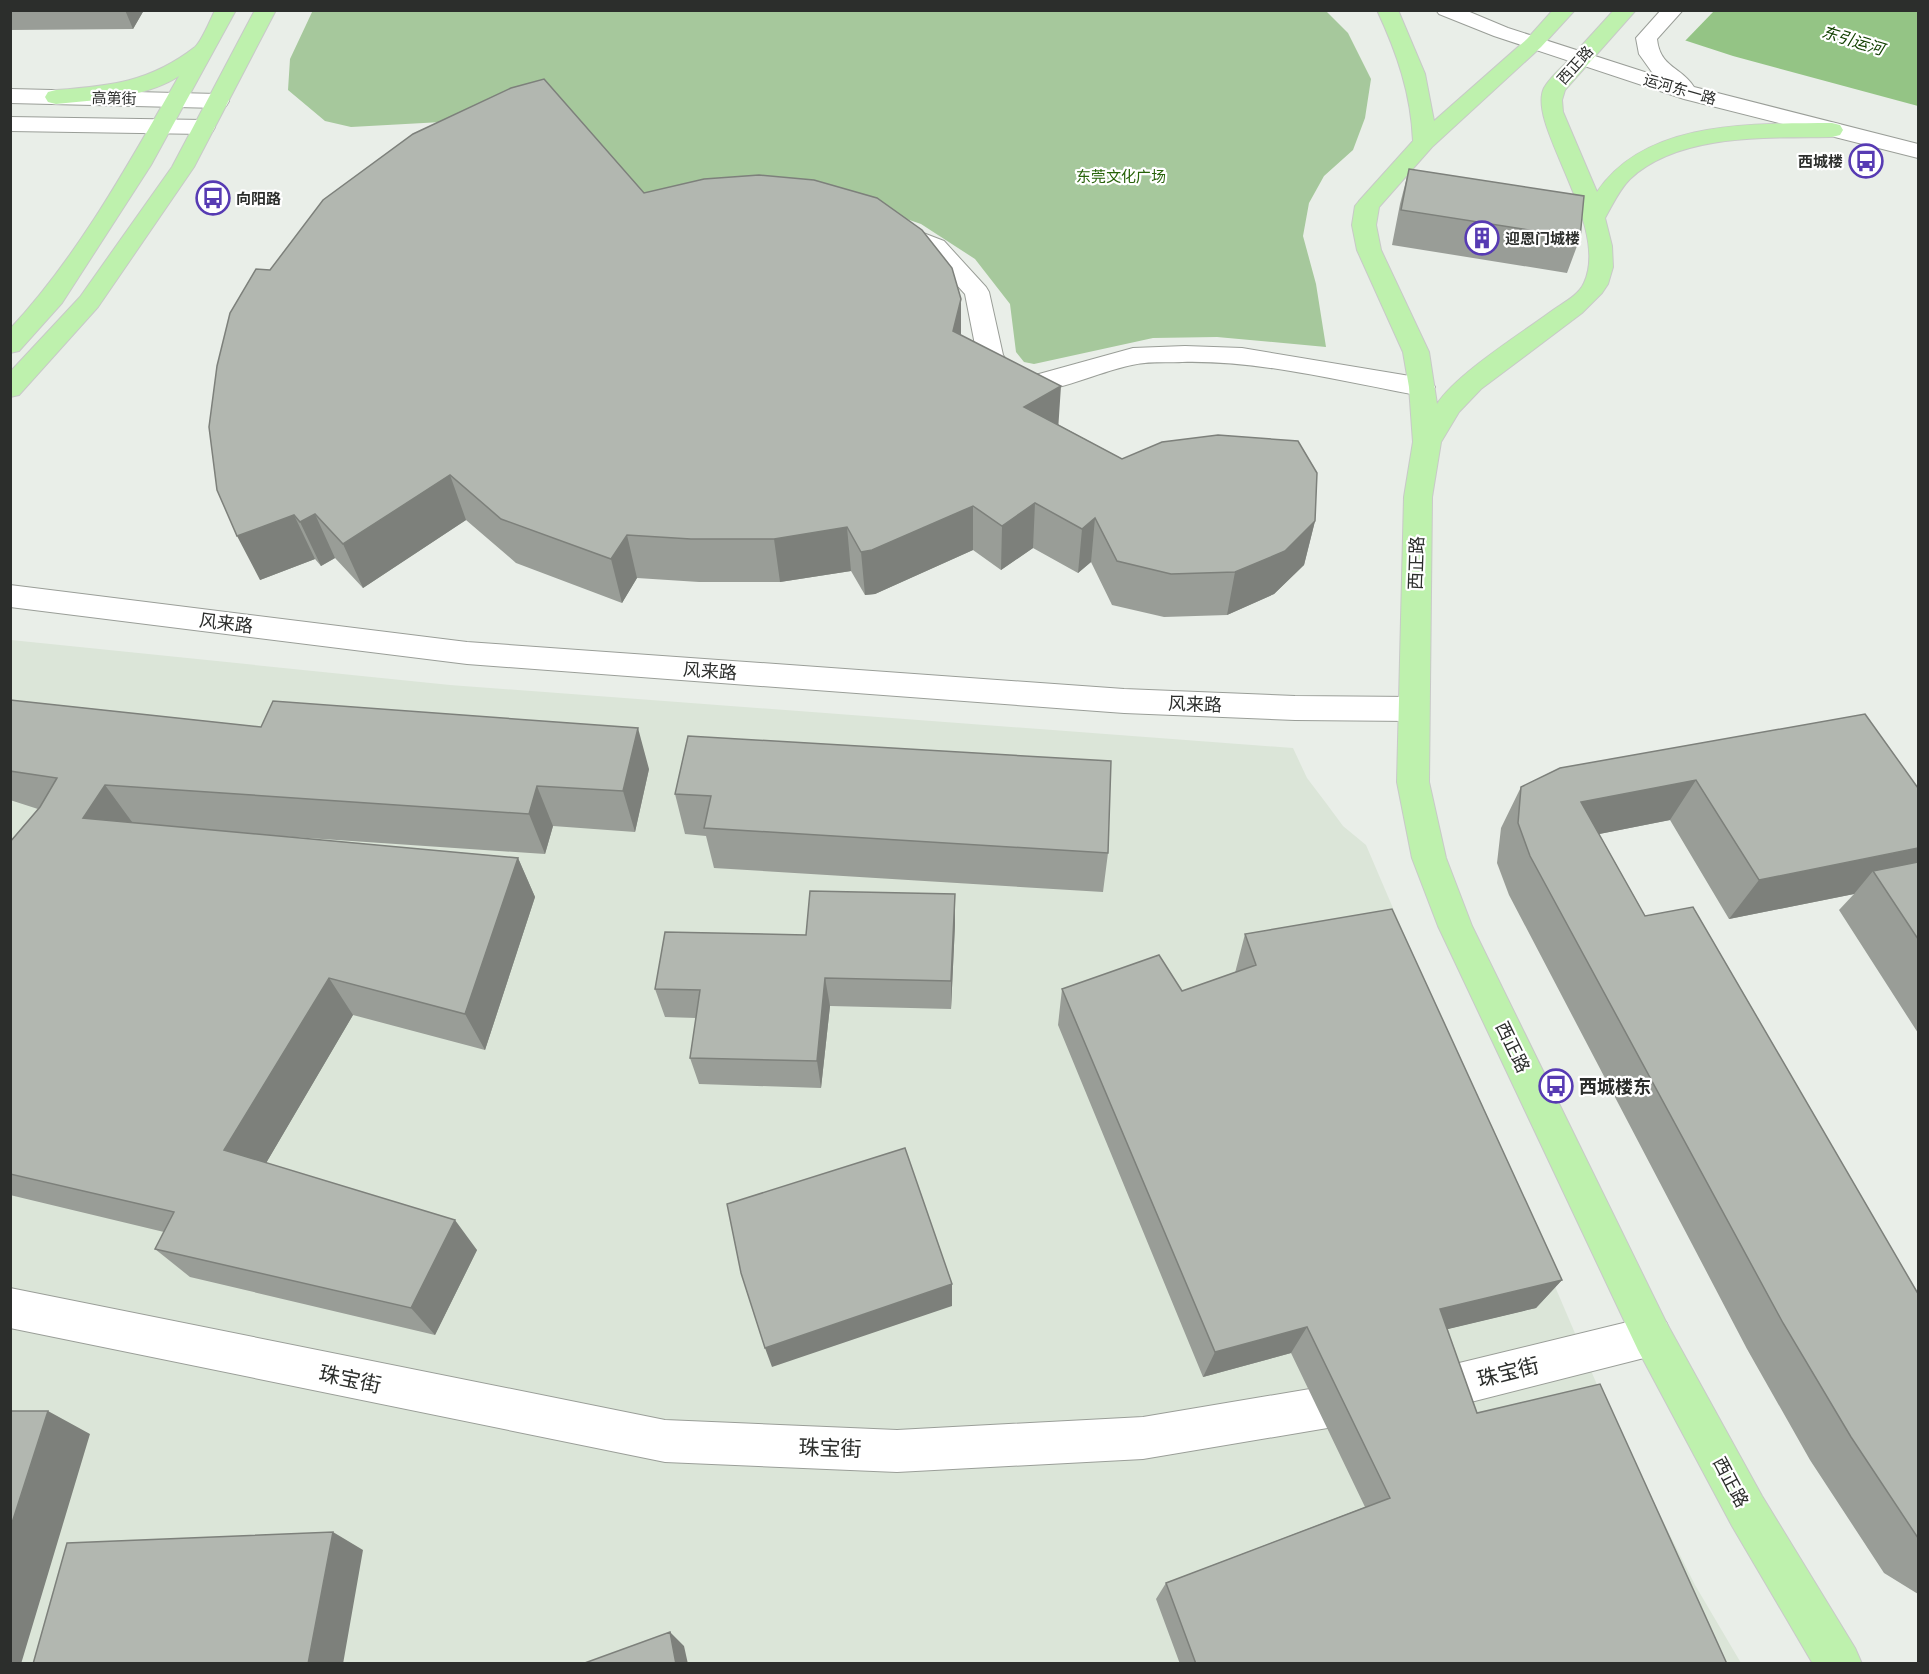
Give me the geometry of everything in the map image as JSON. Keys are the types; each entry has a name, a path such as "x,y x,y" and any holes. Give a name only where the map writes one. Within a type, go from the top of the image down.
{"main road":[{"path":"10,345 53,298 140,165 226,10"},
{"path":"10,388 89,302 183,167 266,10"},
{"path":"1387,10 1408,54 1419,86 1424,142"},
{"name":"西正路","path":"1565,10 1534,43 1424,142 1367,206 1364,225 1369,250 1416,351 1427,442 1418,497 1412,709 1413,782 1429,858 1461,937 1652,1336 1746,1511 1839,1664"},
{"name":"西正路","path":"1427,442 1449,406 1472,383 1585,298 1595,284 1602,254 1594,217 1552,112 1551,100 1555,88 1618,18"},
{"path":"56,97 112,92 161,78 206,47"},
{"path":"1594,217 1625,172 1646,158 1673,147 1700,139 1772,130 1832,130"}],"street":[{"name":"运河东一路","path":"1446,10 1534,43 1692,94 1918,151"},
{"path":"1673,10 1646,38 1646,48 1659,68 1692,94"},
{"name":"高第街","path":"10,96 218,101"},
{"name":"高第街","path":"10,124 204,128"},
{"path":"866,217 935,246 977,292 990,355 1008,383 1040,383 1133,356 1185,354 1242,356 1422,387"},
{"name":"风来路","path":"10,596 467,653 1124,701 1295,708 1412,709"},
{"name":"珠宝街","path":"10,1308 665,1441 897,1450 1143,1438 1455,1385 1652,1336"}],"shaded area":[{"path":"11,640 450,685 1293,748 1307,778 1343,826 1366,845 1610,1415 1695,1585 1741,1663 11,1664"}],"green space":[{"name":"东莞文化广场","path":"313,10 1326,11 1348,33 1371,79 1365,118 1353,150 1324,176 1309,203 1303,236 1316,284 1326,347 1217,337 1153,338 1034,364 1024,362 1016,352 1010,304 975,259 921,224 854,201 652,238 496,119 351,127 325,121 288,90 290,59"}],"water":[{"name":"东引运河","path":"1595,11 1918,11 1918,106 1733,56"}],"pier":[{"path":"1592,10 1714,11 1683,43 1594,13"}],"building":[{"path":"544,79 644,193 704,179 759,175 814,180 877,198 922,230 952,268 961,299 953,331 1061,386 1024,407 1122,459 1162,442 1218,435 1298,441 1317,473 1315,521 1285,551 1235,572 1171,574 1117,561 1095,518 1082,529 1035,503 1002,526 973,506 872,550 861,552 847,527 774,539 691,539 627,535 611,559 501,519 450,475 343,544 315,514 300,522 294,515 237,536 217,490 209,427 217,366 230,313 256,269 270,270 323,200 413,134 511,88"},
{"path":"1409,169 1584,196 1580,238 1401,210"},
{"path":"10,700 261,727 273,701 638,728 623,791 537,786 529,814 105,785 83,818 518,858 465,1014 329,978 224,1150 455,1220 411,1308 155,1249 174,1212 10,1174 10,842 40,807 57,778 10,771"},
{"path":"1865,714 1918,788 1918,848 1759,880 1696,780 1581,802 1645,916 1693,907 1918,1291 1918,1538 1851,1437 1783,1323 1530,856 1518,823 1521,787 1560,768"},
{"path":"688,736 1111,761 1108,853 704,828 711,796 675,794"},
{"path":"1918,862 1918,939 1873,871"},
{"path":"810,891 955,894 951,981 825,978 817,1061 690,1058 700,990 655,989 665,932 806,935"},
{"path":"1392,909 1562,1280 1440,1309 1477,1413 1600,1384 1727,1664 1196,1664 1166,1583 1390,1498 1307,1327 1215,1352 1062,989 1159,955 1182,991 1256,965 1245,934"},
{"path":"905,1148 952,1284 765,1348 741,1273 727,1204"},
{"path":"10,1411 48,1411 10,1529"},
{"path":"333,1532 308,1664 33,1664 67,1543"},
{"path":"670,1632 676,1664 582,1664"}],"place":[{"name":"西城楼","path":"1866,161"},
{"name":"向阳路","path":"213,198"},
{"name":"迎恩门城楼","path":"1482,238"},
{"name":"西城楼东","path":"1556,1086"}]}
